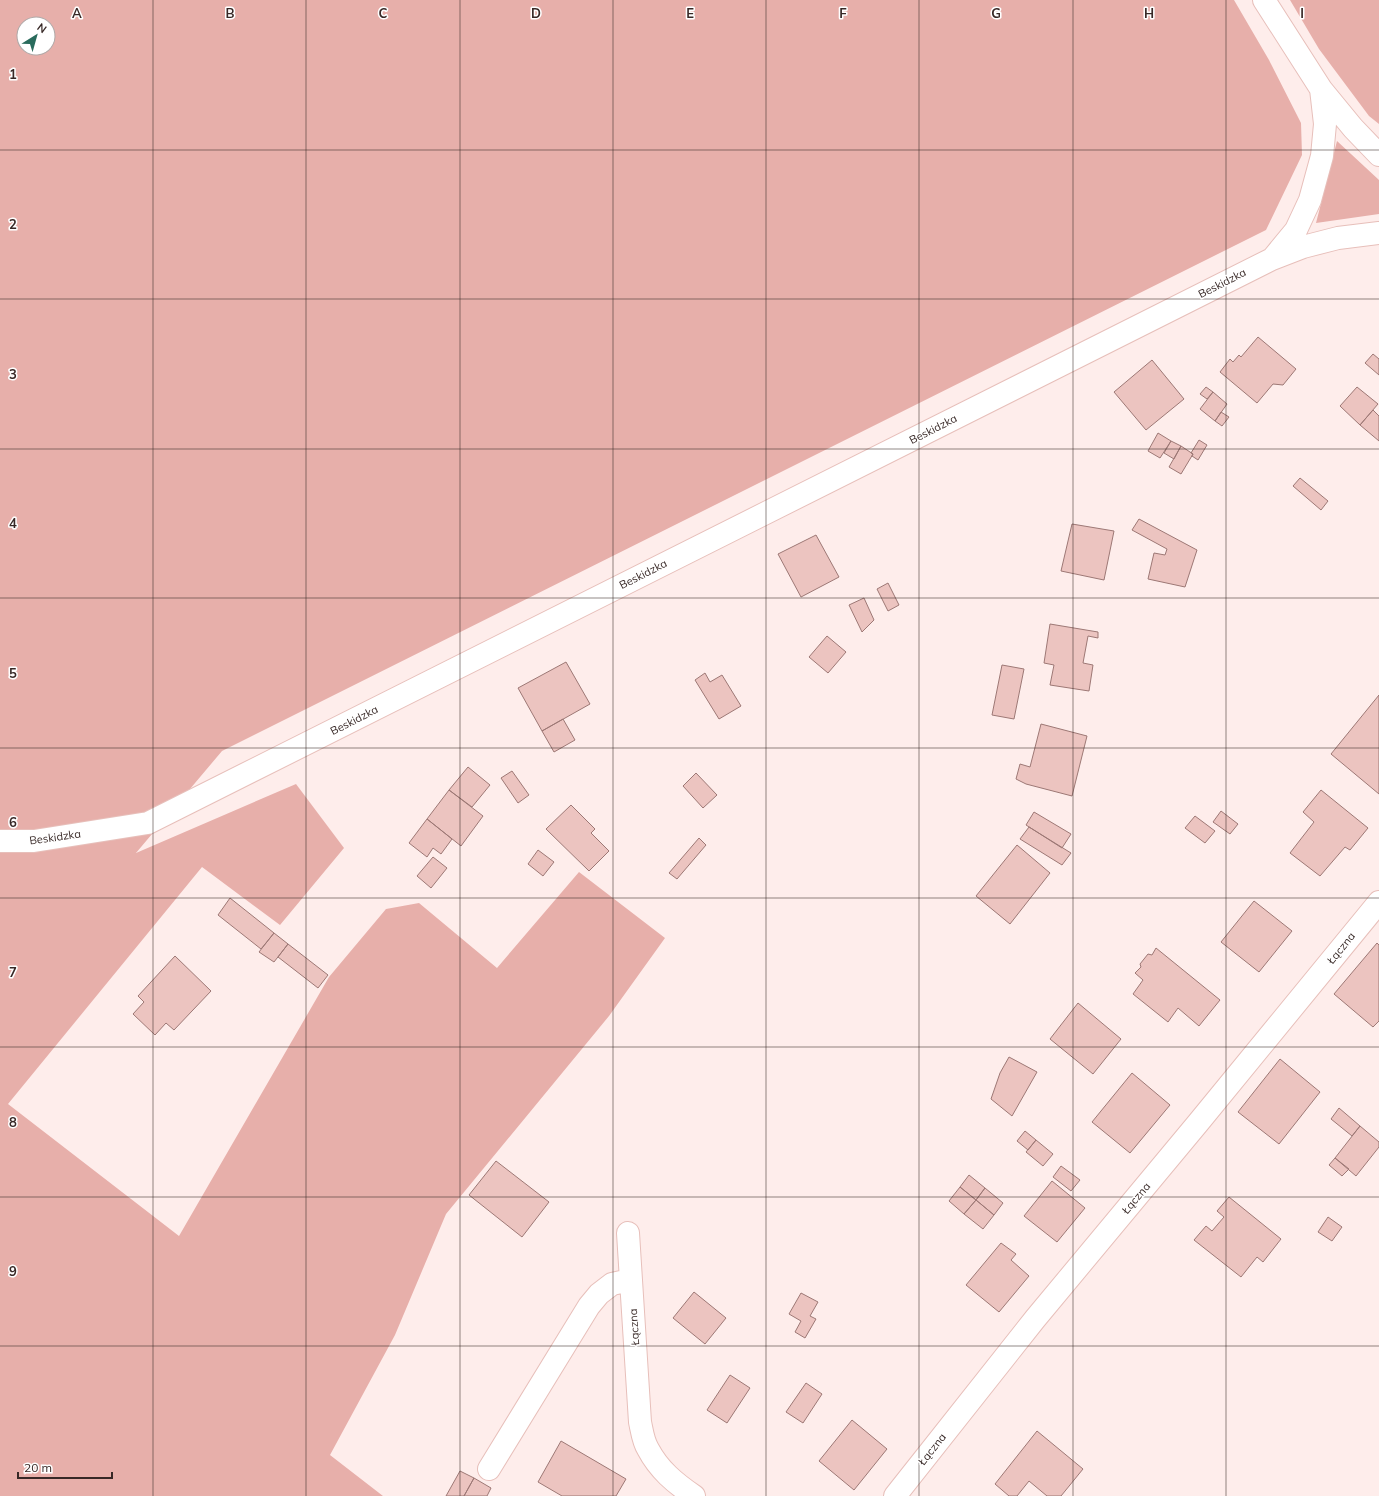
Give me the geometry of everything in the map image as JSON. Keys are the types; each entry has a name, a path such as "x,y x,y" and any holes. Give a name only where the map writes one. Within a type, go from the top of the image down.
{"street":[{"name":"Beskidzka","path":"1264,0 1321,89 1353,128 1379,155"},
{"name":"Beskidzka","path":"1272,258 1296,230 1310,200 1322,156 1325,124 1321,89"},
{"name":"Beskidzka","path":"0,841 34,841 148,823 1272,258 1303,247 1338,238 1379,233"},
{"name":"Łączna","path":"895,1496 1035,1319 1379,902"},
{"name":"Łączna","path":"628,1233 640,1422 647,1448 660,1468 674,1482 694,1496"},
{"path":"489,1469 588,1306 599,1294 612,1284 630,1280"}],"shaded area":[{"path":"0,0 1234,0 1269,60 1301,123 1302,155 1266,230 222,751 136,853 296,784 344,848 280,925 202,867 8,1104 179,1236 329,977 386,909 419,903 497,968 579,872 665,938 609,1016 446,1214 395,1335 330,1455 383,1496 0,1496"},
{"path":"1290,0 1379,0 1379,124 1369,116 1319,49"},
{"path":"1337,141 1379,180 1379,214 1316,223"}],"building":[{"path":"1258,337 1296,369 1283,385 1273,384 1257,403 1220,372 1230,359 1233,362 1239,355 1241,357"},
{"path":"1373,354 1379,359 1379,375 1365,363"},
{"path":"1152,360 1184,399 1146,430 1114,392"},
{"path":"1206,387 1213,392 1207,399 1200,394"},
{"path":"1357,387 1378,404 1360,425 1340,406"},
{"path":"1213,392 1227,404 1215,421 1200,409"},
{"path":"1373,410 1379,416 1379,441 1360,425"},
{"path":"1221,412 1229,417 1222,426 1215,421"},
{"path":"1158,433 1171,441 1160,458 1148,451"},
{"path":"1199,440 1207,445 1198,460 1192,456 1193,454 1191,453"},
{"path":"1171,441 1181,446 1174,459 1164,453"},
{"path":"1181,446 1193,454 1181,474 1169,467"},
{"path":"1300,478 1328,501 1321,510 1293,486"},
{"path":"1139,519 1197,550 1185,587 1148,579 1154,553 1165,555 1167,549 1132,530"},
{"path":"1072,524 1114,531 1104,580 1061,571"},
{"path":"816,535 839,577 801,597 778,554"},
{"path":"888,583 899,605 888,611 877,589"},
{"path":"864,598 874,620 862,632 849,605"},
{"path":"1050,624 1098,632 1098,638 1088,636 1083,663 1093,665 1089,691 1050,685 1054,665 1044,663"},
{"path":"827,636 846,652 828,673 809,657"},
{"path":"566,662 590,704 542,731 518,688"},
{"path":"1002,665 1024,669 1014,719 992,715"},
{"path":"705,673 710,682 722,675 741,706 719,719 695,680"},
{"path":"1379,695 1379,794 1331,754"},
{"path":"563,719 575,740 554,752 542,731"},
{"path":"1041,724 1087,736 1072,796 1026,784 1016,779 1020,764 1030,767"},
{"path":"468,767 490,785 472,807 449,790"},
{"path":"512,771 529,795 518,803 501,778"},
{"path":"696,773 717,795 703,808 683,786"},
{"path":"449,790 483,816 461,846 427,819"},
{"path":"1321,790 1368,828 1350,850 1345,847 1320,876 1290,853 1314,822 1303,812"},
{"path":"571,805 595,829 591,833 609,851 589,871 546,829"},
{"path":"1221,811 1238,824 1230,834 1213,822"},
{"path":"1034,812 1071,834 1062,848 1026,825"},
{"path":"1195,816 1215,831 1205,843 1185,828"},
{"path":"427,819 452,839 441,854 433,848 427,857 409,843"},
{"path":"1029,827 1071,853 1062,865 1020,839"},
{"path":"699,838 706,845 677,879 669,873"},
{"path":"1017,845 1050,873 1010,924 976,896"},
{"path":"538,850 554,862 543,876 528,864"},
{"path":"433,857 447,868 431,888 417,876"},
{"path":"230,898 274,933 261,949 218,915"},
{"path":"1254,901 1292,931 1259,972 1221,942"},
{"path":"274,933 288,944 274,962 259,952"},
{"path":"1377,943 1379,945 1379,1021 1373,1027 1334,994"},
{"path":"288,944 328,975 318,988 278,957"},
{"path":"1156,948 1220,1000 1199,1026 1178,1008 1168,1022 1133,994 1143,980 1135,973 1141,967 1140,964 1148,954 1152,955"},
{"path":"175,956 211,991 174,1030 166,1023 155,1035 133,1014 144,1002 138,996"},
{"path":"1078,1003 1121,1039 1093,1074 1050,1039"},
{"path":"1009,1057 1037,1072 1012,1116 991,1099 1000,1073"},
{"path":"1280,1059 1320,1092 1279,1144 1238,1112"},
{"path":"1132,1073 1170,1105 1130,1153 1092,1122"},
{"path":"1339,1108 1360,1126 1352,1136 1331,1119"},
{"path":"1360,1126 1379,1142 1379,1147 1356,1176 1335,1158"},
{"path":"1025,1131 1036,1140 1028,1150 1017,1141"},
{"path":"1036,1140 1053,1154 1043,1166 1026,1152"},
{"path":"1335,1158 1349,1169 1342,1176 1329,1165"},
{"path":"496,1161 549,1202 522,1237 469,1195"},
{"path":"1061,1166 1080,1180 1071,1191 1053,1177"},
{"path":"969,1175 985,1188 976,1200 960,1187"},
{"path":"1052,1181 1085,1208 1057,1242 1024,1216"},
{"path":"960,1187 976,1200 964,1214 949,1201"},
{"path":"985,1188 1003,1203 994,1215 976,1200"},
{"path":"1229,1197 1281,1239 1263,1262 1257,1257 1241,1277 1194,1240 1206,1226 1212,1231 1224,1217 1217,1211"},
{"path":"976,1200 994,1215 983,1229 964,1214"},
{"path":"1328,1217 1342,1227 1332,1241 1318,1232"},
{"path":"1001,1243 1016,1254 1011,1260 1029,1276 999,1312 966,1285"},
{"path":"694,1292 726,1318 705,1344 673,1318"},
{"path":"801,1293 818,1302 810,1316 816,1319 805,1338 795,1332 801,1321 789,1314"},
{"path":"730,1375 750,1388 727,1423 707,1410"},
{"path":"806,1383 822,1394 803,1423 786,1412"},
{"path":"852,1420 887,1449 854,1490 819,1461"},
{"path":"1037,1431 1083,1469 1061,1496 1047,1496 1029,1481 1017,1496 1009,1496 995,1484"},
{"path":"561,1441 626,1479 616,1496 562,1496 538,1482"},
{"path":"460,1471 474,1478 464,1496 446,1496"},
{"path":"474,1478 491,1488 487,1496 464,1496"}]}
